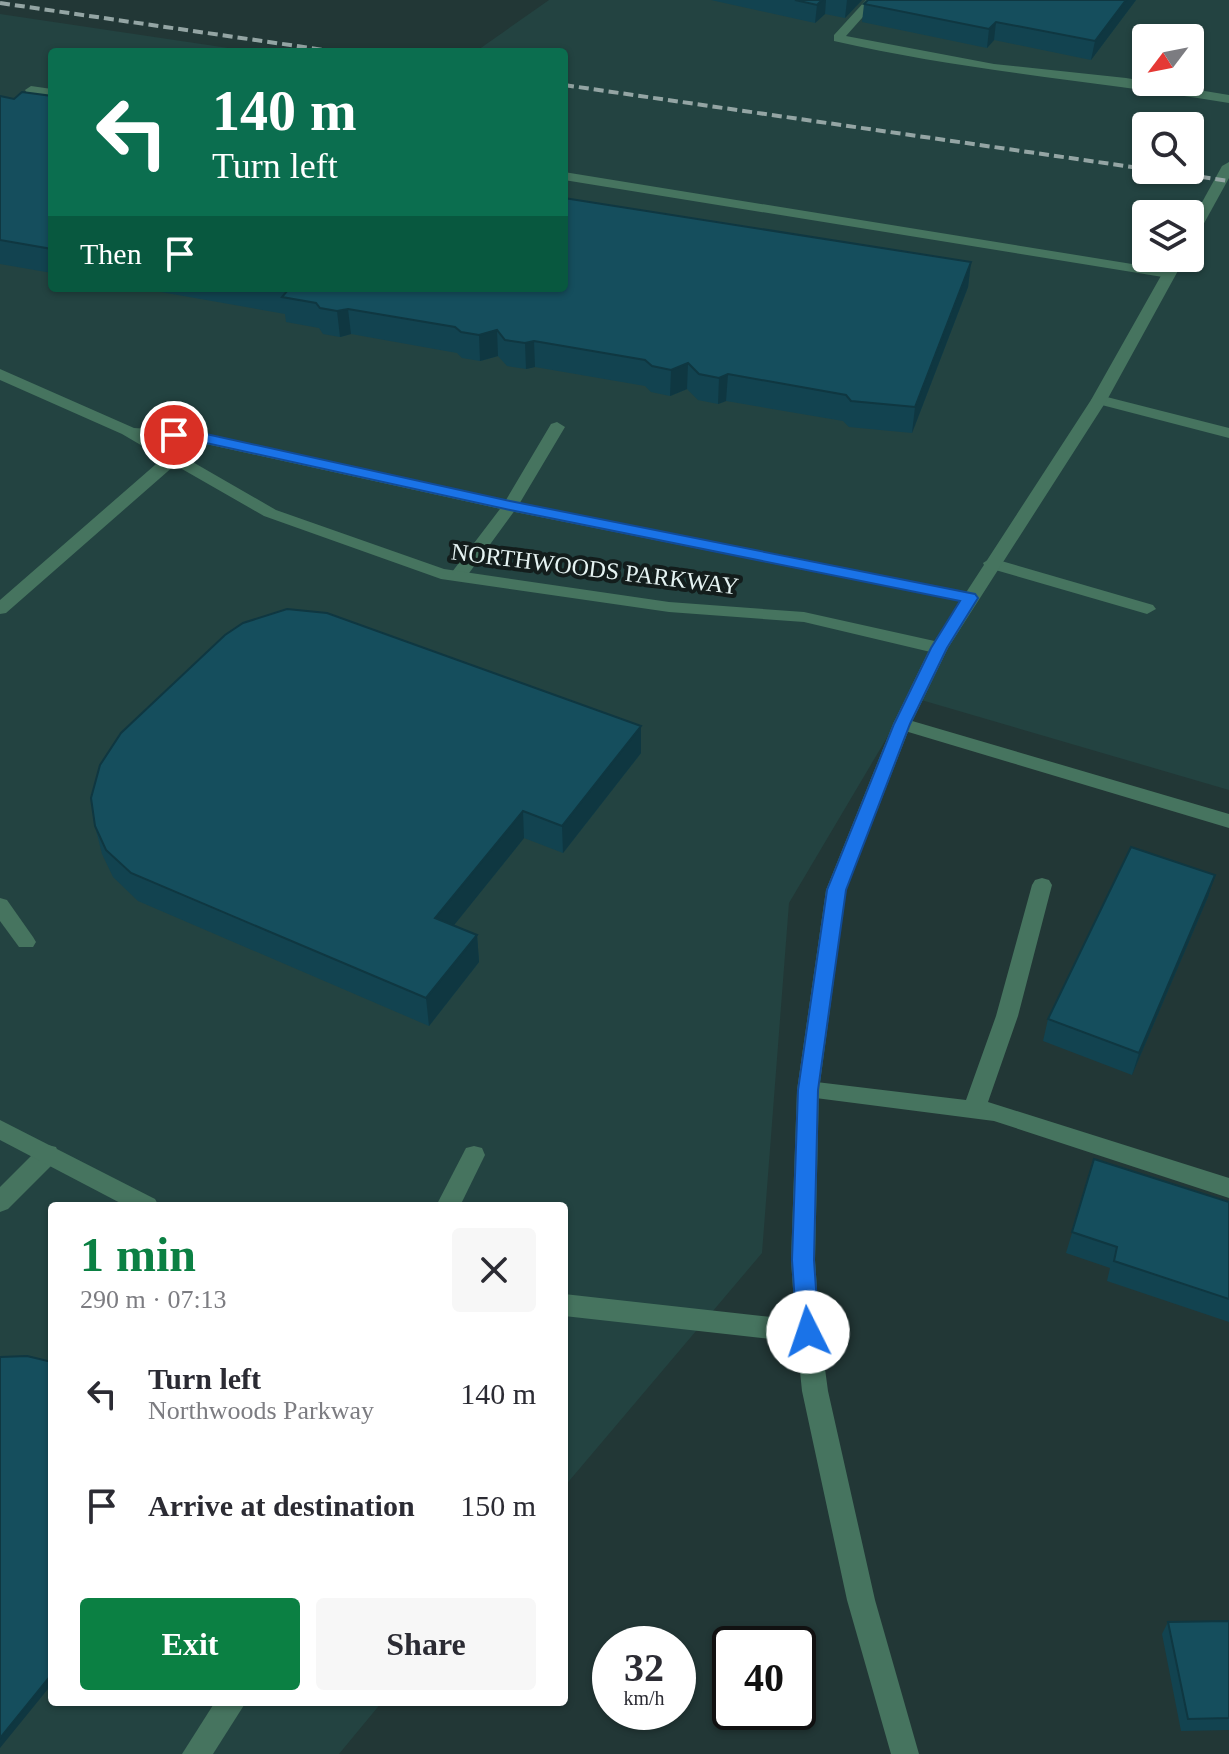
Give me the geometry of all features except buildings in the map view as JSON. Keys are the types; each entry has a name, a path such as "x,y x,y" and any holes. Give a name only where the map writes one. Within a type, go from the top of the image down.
{"street":[{"path":"872,0 838,38 994,68 1126,82 1229,99"},
{"path":"31,90 48,92"},
{"path":"1204,211 1229,166"},
{"path":"568,177 1132,260"},
{"path":"905,1754 861,1600 815,1391 808,1332 803,1260 808,1090 836,890 902,724 939,648 1099,400 1171,272"},
{"name":"NORTHWOODS PARKWAY","path":"0,374 128,431 270,513 441,574 669,607 804,617 939,648"},
{"path":"1099,400 1229,433"},
{"path":"458,576 510,506 557,427"},
{"name":"NORTHWOODS PARKWAY","path":"128,431 197,437 510,506 970,598"},
{"path":"0,609 197,437"},
{"path":"991,563 1147,609"},
{"path":"902,724 1229,821"},
{"path":"974,1110 1007,1016 1042,885"},
{"path":"0,905 26,942"},
{"path":"808,1090 994,1112 1229,1188"},
{"path":"0,1129 139,1202"},
{"path":"0,1202 48,1154"},
{"path":"450,1202 474,1155"},
{"path":"568,1305 808,1332"},
{"path":"196,1754 229,1706"}],"shaded area":[{"path":"549,0 1229,0 1229,790 911,697 789,903 762,1253 568,1482 568,1202 48,1202 48,1706 379,1706 339,1754 0,1754 0,14 228,48 48,48 48,292 568,292 568,48 481,48"}],"railway":[{"path":"0,3 310,48"},
{"path":"568,86 1132,167"},
{"path":"1204,177 1229,181"}],"route":[{"path":"174,435 197,437 510,506 970,598 939,648 902,724 836,890 808,1090 803,1260 808,1332"}]}
